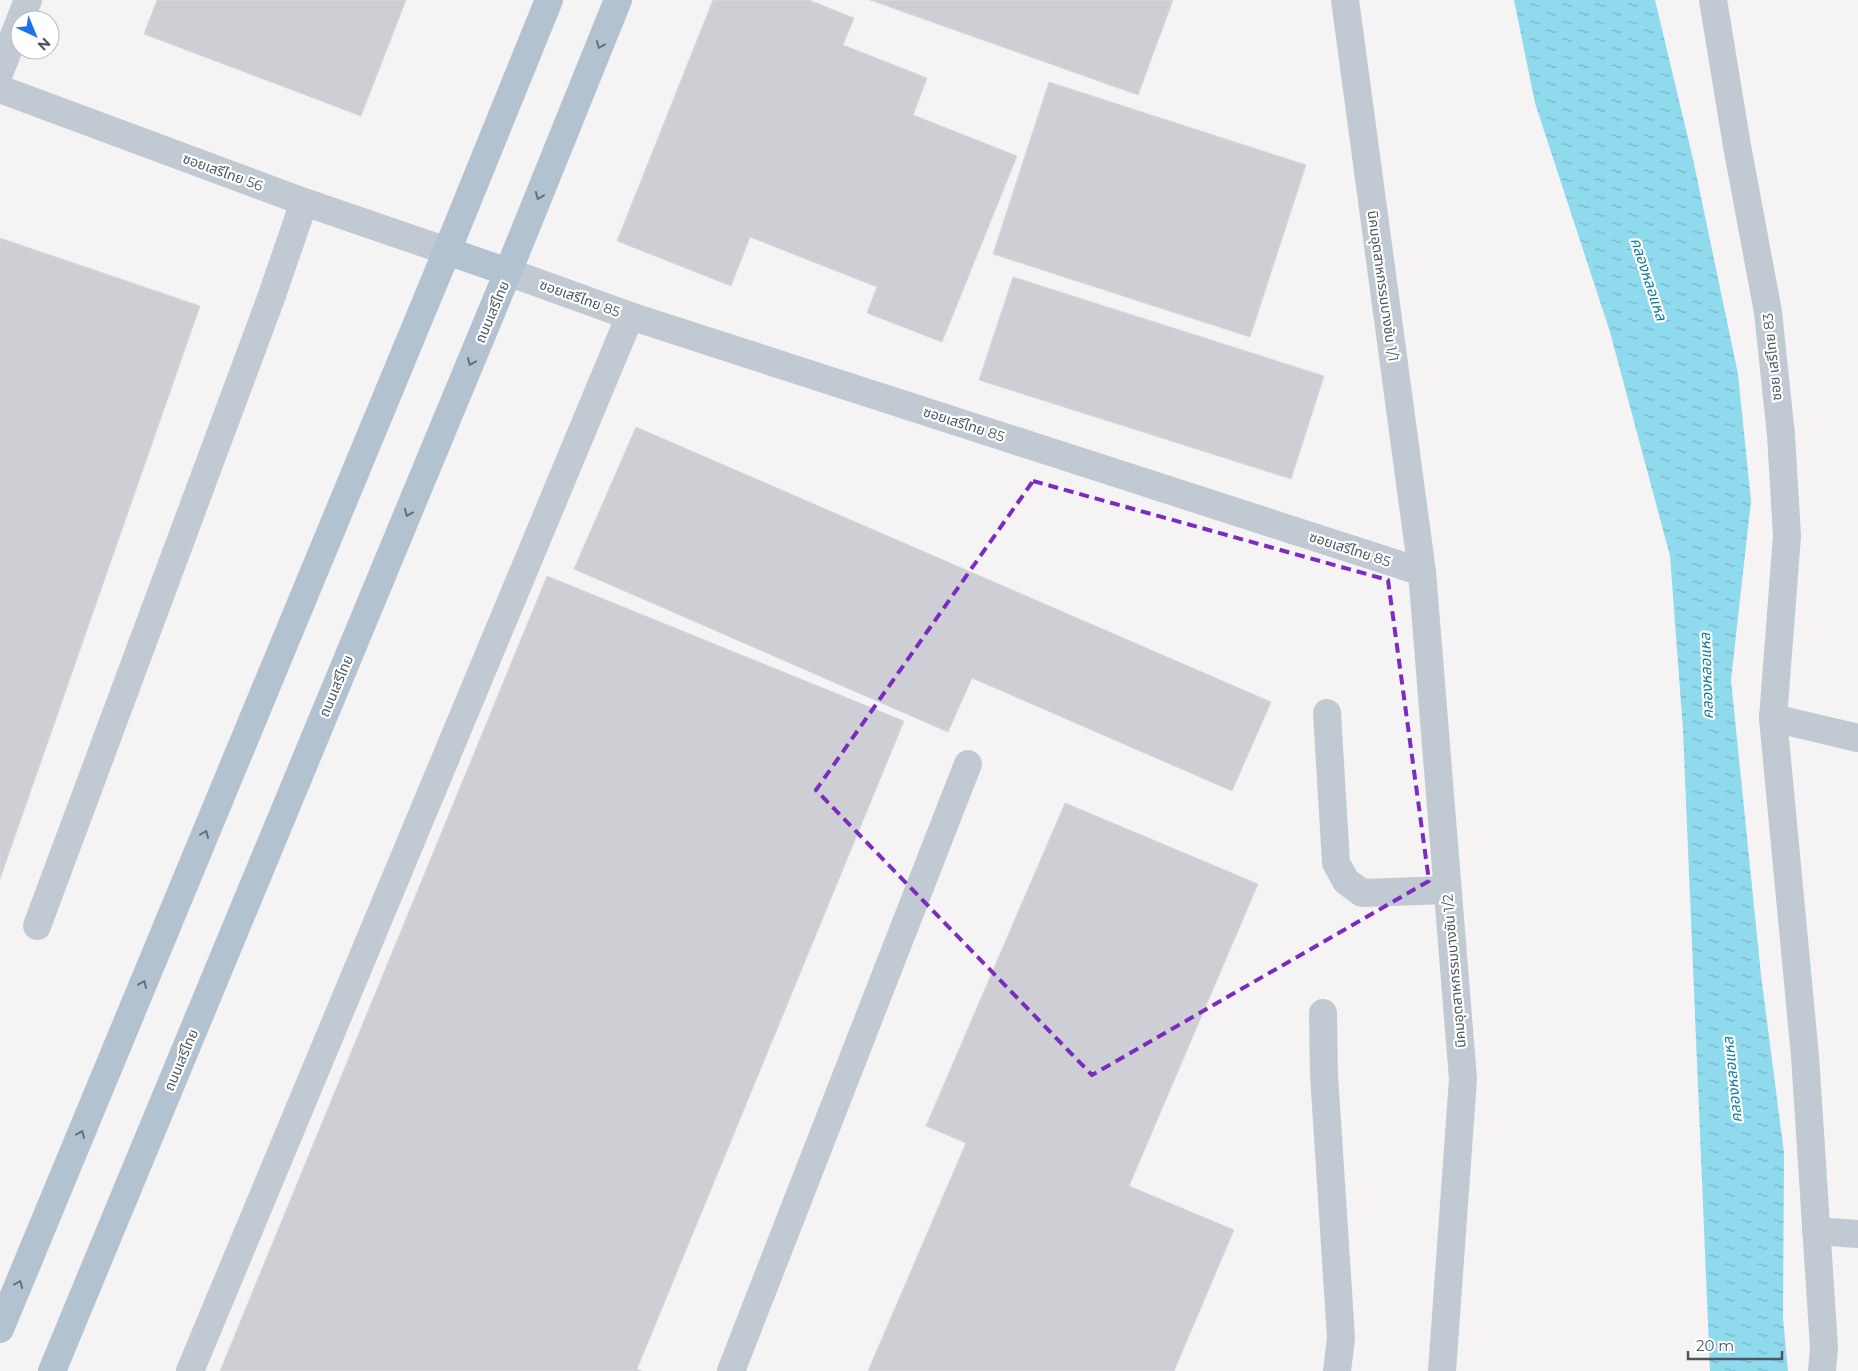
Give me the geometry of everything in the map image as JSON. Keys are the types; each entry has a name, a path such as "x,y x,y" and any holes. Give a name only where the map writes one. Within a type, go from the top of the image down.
{"main road":[{"path":"0,1330 549,0"},
{"name":"ถนนเสรีไทย","path":"52,1371 508,272 618,0"},
{"path":"447,251 508,272"}],"street":[{"path":"0,72 28,0"},
{"name":"นิคมอุตสาหกรรมบางชัน 1/1","path":"1345,0 1422,572"},
{"name":"ซอย เสรีไทย 83","path":"1714,0 1737,146 1768,312 1781,434 1787,536 1773,718 1805,1056 1824,1348 1822,1371"},
{"name":"ซอยเสรีไทย 56","path":"0,89 304,202 447,251"},
{"path":"37,926 268,307 304,202"},
{"name":"ซอยเสรีไทย 85","path":"508,272 630,316 1422,572"},
{"path":"190,1371 630,316"},
{"name":"นิคมอุตสาหกรรมบางชัน 1/2","path":"1422,572 1463,1079 1442,1371"},
{"path":"1327,713 1336,863 1346,880 1362,893 1448,890"},
{"path":"1773,718 1858,738"},
{"path":"730,1371 968,764"},
{"path":"1322,1013 1324,1075 1341,1338 1337,1371"},
{"path":"1816,1231 1858,1234"}],"highlighted area":[{"path":"1033,481 1388,580 1429,881 1092,1075 816,790"}],"water":[{"name":"คลองหลอแหล","path":"1514,0 1655,0 1693,159 1738,374 1751,501 1731,680 1761,975 1784,1153 1783,1318 1788,1371 1710,1371 1683,730 1670,556 1610,332 1535,103"}],"building":[{"path":"157,0 406,0 361,116 144,34"},
{"path":"713,0 809,0 854,18 843,45 927,78 913,115 1017,156 942,342 867,313 877,287 750,237 731,286 617,241"},
{"path":"870,0 1173,0 1138,95"},
{"path":"1049,82 1306,165 1250,337 993,254"},
{"path":"0,238 200,306 0,879"},
{"path":"1013,277 1324,376 1291,479 979,380"},
{"path":"636,427 1271,702 1232,791 972,678 948,732 574,569"},
{"path":"547,576 904,721 637,1369 642,1371 220,1371"},
{"path":"1065,803 1258,884 1129,1186 1234,1230 1174,1371 868,1371 966,1143 926,1126"}]}
